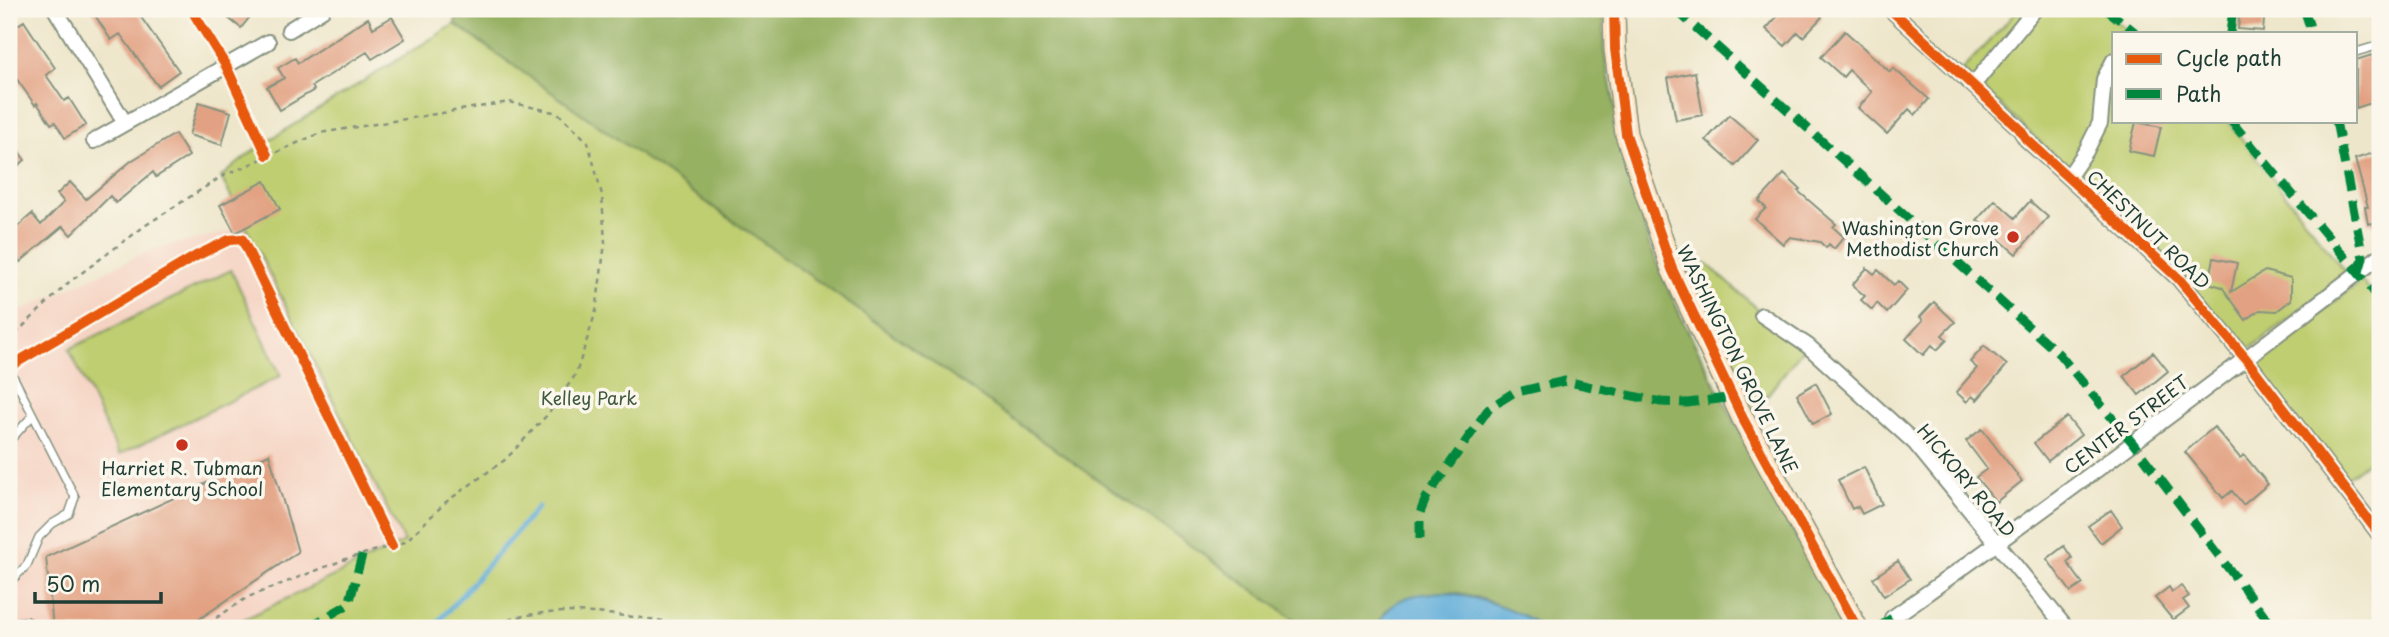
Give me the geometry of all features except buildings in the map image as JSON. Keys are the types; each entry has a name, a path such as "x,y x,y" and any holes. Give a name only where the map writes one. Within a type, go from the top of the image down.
{"street":[{"path":"55,9 125,123"},
{"path":"289,30 323,9"},
{"name":"WASHINGTON GROVE LANE","path":"1614,9 1615,49 1626,134 1672,269 1743,419 1857,628"},
{"name":"CHESTNUT ROAD","path":"1890,9 2019,128 2026,139 2178,278 2246,359 2380,535"},
{"path":"1973,85 2035,9"},
{"path":"94,141 268,42"},
{"path":"2069,176 2086,151 2099,123 2104,79 2112,64"},
{"path":"2099,123 2112,115"},
{"name":"CENTER STREET","path":"1892,618 1997,545 2380,256"},
{"name":"HICKORY ROAD","path":"1762,315 1808,346 1915,443 2066,628"}],"lane":[{"path":"2358,51 2380,45"},
{"path":"9,376 14,378 75,497 69,514 52,524 39,537 27,565 9,583"},
{"path":"9,437 14,436 33,415"},
{"path":"9,623 27,621 39,628"}],"path":[{"path":"9,348 14,346 11,338 68,284 146,225 221,177 320,133 509,102 558,113 588,142 602,195 605,243 596,311 576,374 548,414 506,459 446,502 405,542 346,559 248,597 201,628"},
{"path":"262,144 267,155"},
{"path":"386,534 392,546"},
{"path":"491,628 502,621 527,615 576,611 713,628"}],"shaded area":[{"name":"Harriet R. Tubman Elementary School","path":"249,227 405,542 226,628 9,628 9,316 151,250"}],"green space":[{"path":"457,9 1604,9 1604,51 1624,152 1649,244 1682,319 1769,488 1848,628 1543,628 1496,604 1468,595 1445,592 1415,599 1387,610 1376,628 1307,628 455,24"},
{"path":"2019,9 2100,9 2130,32 2112,32 2112,122 2229,122 2347,274 2243,354 2184,275 1962,70"},
{"name":"Kelley Park","path":"455,24 1309,628 226,628 404,542 221,177 258,147"},
{"path":"1706,263 1803,349 1762,402 1744,413 1680,285"},
{"path":"231,270 281,376 119,455 69,349"},
{"path":"2362,281 2380,306 2380,452 2342,481 2253,364"}],"water":[{"path":"1445,592 1483,600 1508,609 1543,628 1376,628 1388,609 1396,603 1413,596"}],"waterway":[{"path":"433,628 538,507"}],"marked path":[{"path":"1675,9 2059,354 2132,442 2274,628"},
{"path":"2106,9 2135,32"},
{"path":"2230,32 2233,9"},
{"path":"2304,9 2312,32"},
{"path":"2232,122 2380,299"},
{"path":"2336,122 2363,258 2359,272"},
{"path":"1420,539 1420,513 1426,498 1489,408 1513,393 1565,381 1661,402 1687,403 1734,397"},
{"path":"307,628 349,604 362,555"},
{"path":"1878,628 1892,618"}],"cycle path":[{"path":"191,9 226,66 267,155"},
{"path":"1614,9 1615,49 1626,134 1672,269 1743,419 1857,628"},
{"path":"1890,9 2019,128 2026,139 2178,278 2246,359 2380,535"},
{"path":"9,367 196,256 229,240 242,239 392,546"}],"place":[{"name":"Washington Grove Methodist Church","path":"2013,237"},
{"name":"Harriet R. Tubman Elementary School","path":"182,445"}]}
